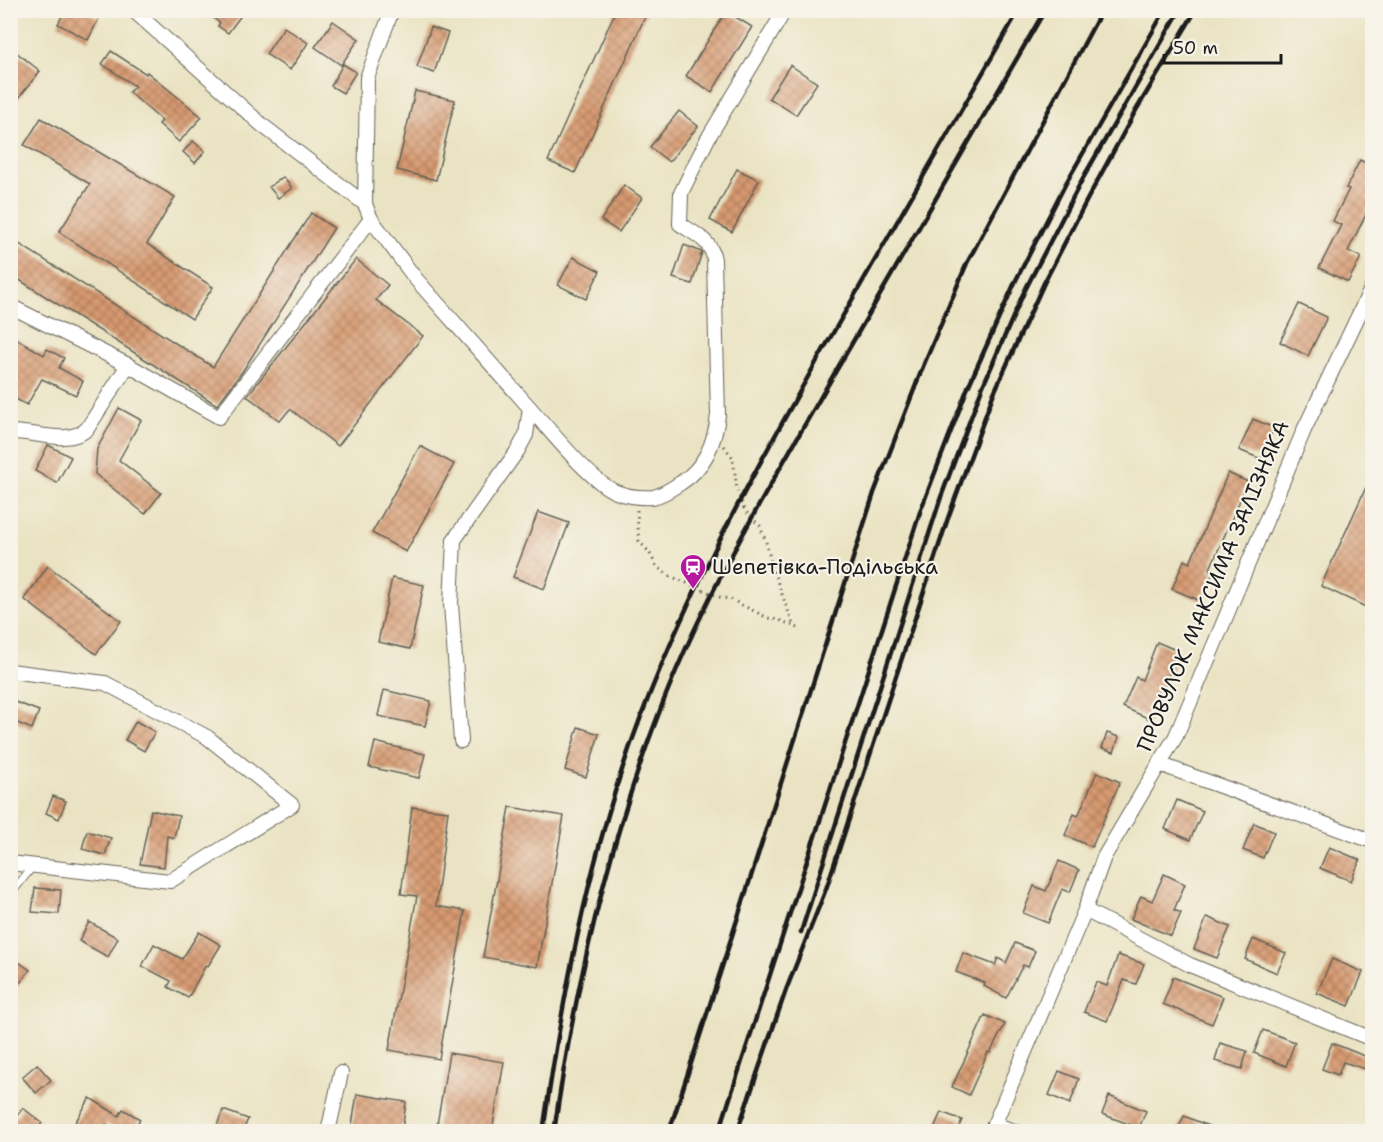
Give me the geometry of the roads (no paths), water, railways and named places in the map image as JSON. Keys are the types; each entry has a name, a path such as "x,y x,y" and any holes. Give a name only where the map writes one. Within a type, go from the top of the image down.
{"street":[{"path":"133,10 262,125 365,204"},
{"path":"392,10 367,78 365,204 371,219 415,278 570,453 599,481 615,492 636,497 655,496 687,479 700,466 716,435 718,416 713,251 708,243 680,224 681,193 708,138 785,10"},
{"path":"10,306 128,365 219,417 371,219"},
{"name":"ПРОВУЛОК МАКСИМА ЗАЛІЗНЯКА","path":"993,1128 1085,910 1104,857 1176,736 1304,430 1372,287"},
{"path":"10,432 67,437 81,434 87,429 128,365"},
{"path":"461,741 451,604 454,540 518,450 526,435 530,408"},
{"path":"10,671 105,683 207,737 292,805 170,881 10,863"},
{"path":"1159,764 1372,841"},
{"path":"1085,910 1190,965 1372,1039"},
{"path":"328,1131 341,1073"},
{"path":"993,1128 1017,1131"}],"lane":[{"path":"10,895 33,866"}],"railway":[{"path":"543,1132 573,955 593,868 618,782 662,663 716,548 775,436 1019,10"},
{"path":"554,1132 583,969 610,862 643,757 680,662 699,620 764,497 1045,10"},
{"path":"669,1132 874,493 924,364 967,263 1102,10"},
{"path":"719,1132 921,509 968,387 1016,280 1066,183 1165,10"},
{"path":"801,932 941,497 982,388 1024,292 1083,178 1180,10"},
{"path":"737,1132 786,990 826,889 948,518 993,395 1044,283 1088,198 1135,112 1196,10"}],"place":[{"name":"Шепетівка-Подільська","path":"693,590"}]}
